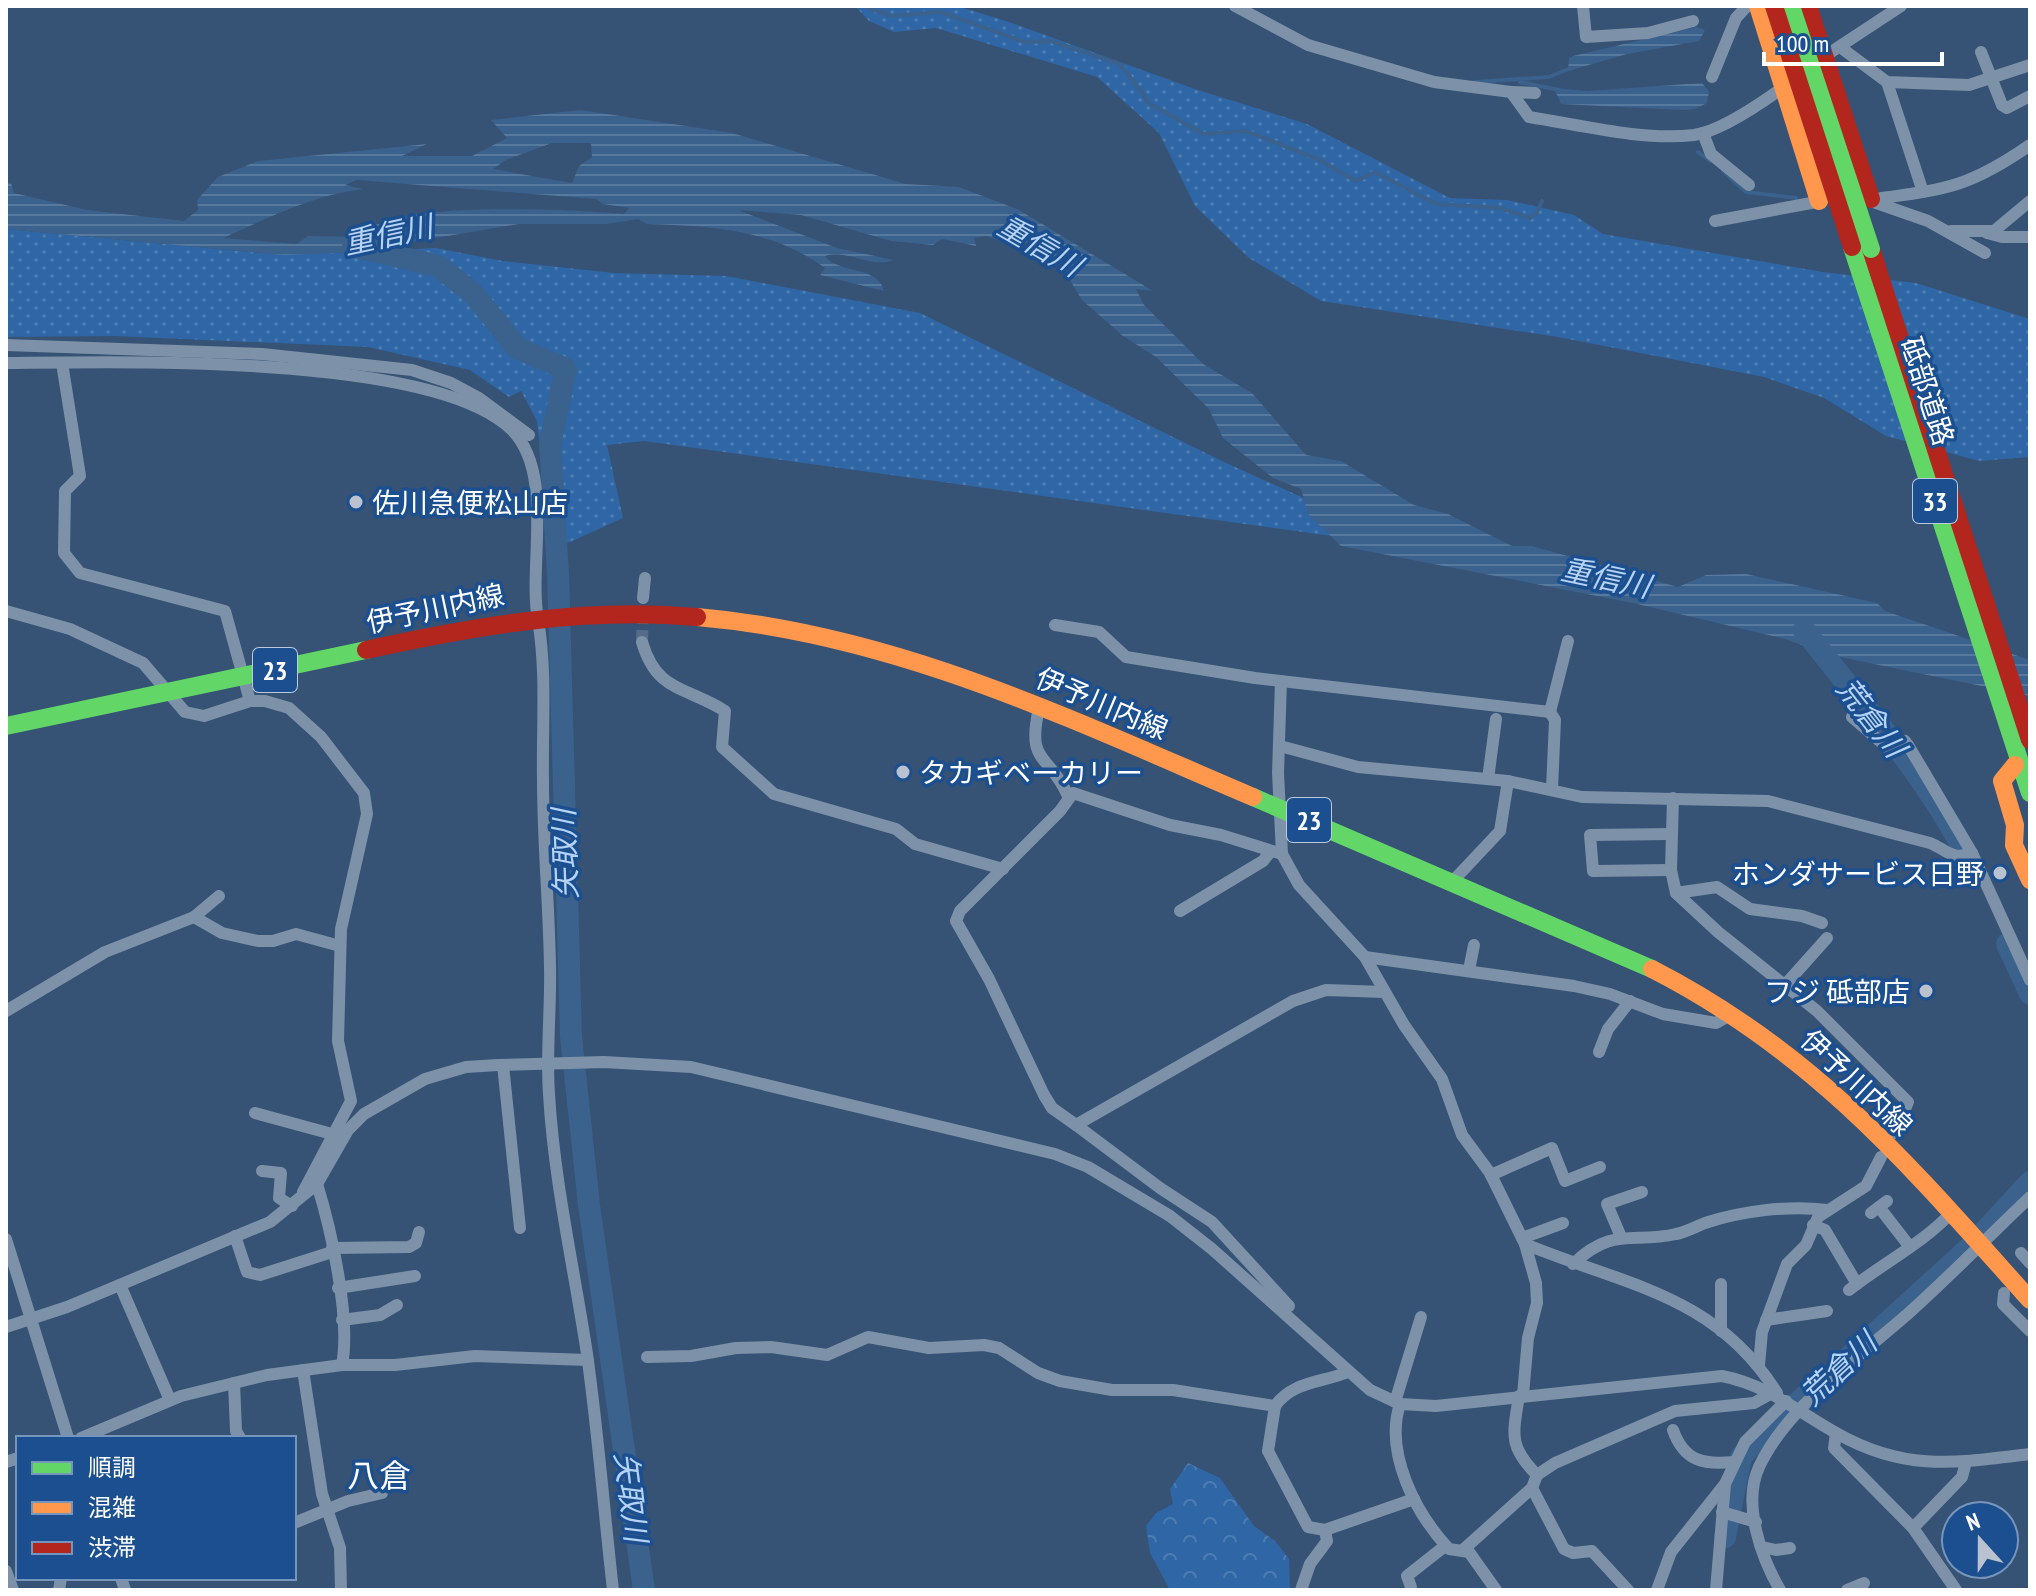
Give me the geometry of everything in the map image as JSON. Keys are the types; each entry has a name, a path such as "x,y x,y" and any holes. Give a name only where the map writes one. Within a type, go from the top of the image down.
{"main road":[{"path":"1758,6 1819,201"},
{"name":"砥部道路","path":"1774,6 2019,753"},
{"name":"砥部道路","path":"1791,6 2030,793"},
{"path":"1808,6 1832,52 1871,199"},
{"name":"伊予川内線","path":"6,726 540,615 701,616 845,638 939,666 1279,807 1648,967 1730,1015 1804,1065 1954,1216 2030,1300"},
{"name":"33","path":"2019,753 2025,823"},
{"path":"2025,823 2014,845 2030,880"}],"street":[{"path":"1235,6 1308,45 1434,82 1535,93"},
{"path":"1583,6 1586,37 1648,33 1693,21"},
{"path":"1712,77 1736,18 1747,6"},
{"path":"1511,92 1529,117 1650,134 1703,133 1760,104 1901,6"},
{"path":"1832,52 1887,82 1969,85 2030,65"},
{"path":"1981,52 1990,79 2007,108 2030,96"},
{"path":"1887,82 1926,192 1923,207 1928,221"},
{"path":"1703,133 1711,154 1749,185"},
{"path":"1715,221 1819,201 1871,199 1971,182 2030,145"},
{"path":"1871,199 1928,221 1985,253"},
{"path":"1987,233 2001,228 2030,201"},
{"path":"1947,232 2030,237"},
{"path":"6,345 262,354 412,370 451,383 529,431 531,444 527,453"},
{"path":"6,363 180,364 374,377 442,394 486,413 511,430 527,453 534,490 544,646 543,783 552,1132 588,1360 613,1590"},
{"path":"62,363 80,476 65,491 64,553 80,573 225,611 250,701"},
{"path":"643,598 645,578"},
{"path":"6,611 96,639 143,663 185,712 194,716 250,701 265,701 289,708 321,737 364,793 366,824 340,946 338,1041 351,1101 296,1202"},
{"path":"1055,625 1099,632 1126,657 1281,681 1550,712"},
{"path":"1552,789 1555,720 1550,712 1568,641"},
{"path":"642,642 649,664 662,681 725,711 722,747 774,794 896,829 915,844 1003,869"},
{"path":"1276,852 1281,681"},
{"path":"1039,708 1034,731 1035,749 1061,781 1068,796"},
{"path":"1852,717 1893,746 1905,741 1908,745 1968,855 2030,980"},
{"path":"1488,779 1496,719"},
{"path":"1280,746 1358,767 1508,781 1582,797 1768,801 1930,843 1947,855 1968,855"},
{"path":"1452,882 1500,831 1508,781"},
{"path":"1302,1328 1297,1315 1212,1222 1160,1188 1052,1108 989,979 956,921 960,911 1060,811 1068,796 1079,793 1170,825 1221,835 1276,852 1299,885 1365,957 1384,992 1442,1079 1462,1135 1491,1175 1523,1241 1536,1283 1537,1303 1528,1338 1513,1442 1535,1482 1564,1549 1573,1553 1592,1551 1628,1590"},
{"path":"1673,798 1671,870 1676,893 1817,1011 1908,1102 1895,1133"},
{"path":"1671,870 1593,871 1589,851 1590,835 1672,834"},
{"path":"1180,911 1276,852"},
{"path":"1676,893 1717,887 1750,909 1802,916 1822,923"},
{"path":"6,1011 105,952 194,917 219,896"},
{"path":"194,917 222,933 258,941 273,941 296,934 340,946"},
{"path":"1785,985 1827,938"},
{"path":"1469,970 1474,945"},
{"path":"1365,957 1574,986 1630,1001 1663,1014 1716,1023 1730,1015"},
{"path":"1076,1125 1293,1001 1326,990 1384,992"},
{"path":"1599,1052 1608,1029 1630,1001"},
{"path":"6,1327 120,1285 270,1222 317,1184 348,1130 385,1099 446,1072 503,1065 604,1062 691,1067 1055,1154 1088,1167 1170,1216 1302,1328 1348,1372 1370,1390 1398,1403 1436,1406 1712,1376 1738,1379 1788,1402 1836,1433 1896,1459 1932,1464 2030,1454"},
{"path":"503,1065 520,1228"},
{"path":"255,1113 332,1134"},
{"path":"1491,1175 1552,1148 1565,1181 1600,1167"},
{"path":"1759,1365 1766,1320 1782,1273 1806,1245 1813,1225 1827,1210 1866,1186 1881,1157"},
{"path":"262,1171 281,1173 279,1198 296,1202"},
{"path":"317,1184 331,1226 342,1320 342,1365"},
{"path":"1621,1237 1607,1204 1642,1192"},
{"path":"1716,1590 1725,1484 1745,1442 1788,1402 1980,1245 2030,1197"},
{"path":"1879,1207 1910,1247"},
{"path":"1573,1264 1593,1248 1621,1237 1665,1236 1716,1221 1792,1208 1827,1210"},
{"path":"1813,1225 1825,1230 1853,1287 1954,1216"},
{"path":"1523,1241 1563,1223"},
{"path":"235,1236 247,1272 260,1275 332,1250 409,1247 416,1243 419,1232"},
{"path":"6,1239 67,1436"},
{"path":"1523,1241 1573,1264 1664,1293 1721,1331 1759,1365 1788,1402"},
{"path":"338,1288 415,1276"},
{"path":"1721,1284 1721,1331"},
{"path":"120,1285 170,1400"},
{"path":"2004,1293 2003,1304 2030,1331"},
{"path":"342,1320 380,1315 397,1305"},
{"path":"1766,1320 1827,1311"},
{"path":"1421,1317 1398,1403 1395,1434 1414,1499 1425,1522 1449,1549 1464,1549 1555,1463 1645,1421 1675,1411 1788,1402"},
{"path":"647,1357 691,1356 736,1348 771,1347 827,1355 868,1337 929,1348 984,1345 999,1348 1038,1373 1060,1381 1112,1390 1173,1390 1275,1406"},
{"path":"86,1436 170,1400 234,1383 303,1370 342,1365 395,1365 475,1356 588,1360"},
{"path":"303,1370 312,1443 340,1548 341,1590"},
{"path":"1348,1372 1296,1386 1285,1393 1275,1406 1268,1439 1274,1466 1308,1527 1325,1530 1414,1499"},
{"path":"234,1383 239,1436"},
{"path":"1780,1590 1762,1547 1753,1496 1759,1467 1788,1402"},
{"path":"1673,1430 1682,1452 1692,1459 1714,1464 1734,1462"},
{"path":"1836,1433 1834,1448 1913,1528 1956,1590"},
{"path":"1913,1528 1962,1477 1966,1462"},
{"path":"1657,1590 1671,1552 1725,1484"},
{"path":"296,1522 382,1493"},
{"path":"1722,1512 1756,1522"},
{"path":"1301,1590 1310,1564 1327,1541 1325,1530"},
{"path":"1411,1587 1407,1576 1445,1546"},
{"path":"1762,1547 1776,1550 1790,1548"},
{"path":"1464,1549 1496,1590"},
{"path":"1847,1590 1864,1583"}],"green space":[{"path":"855,6 957,6 1006,21 1195,89 1307,124 1450,198 1507,200 1574,215 1603,234 1823,272 1916,283 2030,319 2030,457 1979,461 1886,436 1824,398 1764,377 1558,337 1321,301 1249,258 1195,206 1159,133 1097,77 936,28 894,32 869,21"},
{"path":"6,229 284,255 436,248 503,261 614,273 726,276 920,313 1222,461 1412,547 644,441 607,445 623,518 548,552 545,486 537,421 521,391 509,397 470,370 368,347 114,336 6,337"},
{"path":"1188,1463 1220,1478 1254,1526 1275,1541 1289,1559 1290,1590 1170,1590 1150,1553 1146,1526 1156,1513 1173,1504 1170,1489"}],"water":[{"path":"1696,27 1705,30 1699,41 1627,54 1568,71 1569,58 1573,56"},
{"path":"1702,83 1709,91 1707,103 1683,110 1561,104 1554,88 1587,91"},
{"name":"重信川","path":"581,110 732,133 906,184 959,187 1019,210 1153,291 1136,289 1144,305 1203,364 1252,393 1306,455 1341,461 1414,505 1448,514 1512,546 1532,546 1678,587 1706,575 1746,574 1877,603 1885,611 2030,660 2030,696 1830,655 1785,639 1633,603 1341,546 1308,514 1301,489 1273,478 1223,438 1209,409 1156,357 1123,336 1082,300 1058,261 1029,244 993,231 1001,241 986,236 974,238 976,246 942,239 933,245 891,241 801,215 738,210 837,248 894,260 877,262 843,255 825,256 840,266 874,277 884,291 820,275 825,268 805,255 762,237 694,226 647,224 638,219 607,224 519,224 352,252 284,255 6,229 6,182 11,183 14,193 87,210 184,221 198,210 197,200 218,177 258,161 427,144 402,156 472,156 507,138 491,120","holes":["552,143 591,143 592,157 579,166 572,183 493,169 506,160","357,180 596,199 603,204 629,208 624,214 484,209 406,216 377,225 359,237 308,236 297,244 223,238 308,202 363,189 345,185"]}],"waterway":[{"path":"843,6 857,6"},
{"path":"864,6 891,16 941,12 1025,42 1051,41 1120,64 1150,104 1204,134 1246,131 1318,159 1356,181 1375,172 1436,204 1501,208 1530,218 1536,214 1542,201"},
{"path":"1475,82 1549,77 1571,68"},
{"path":"1520,82 1559,90"},
{"path":"1698,152 1710,161"},
{"path":"1723,171 1746,192 1796,198"},
{"name":"矢取川","path":"353,246 438,266 473,293 517,348 566,369 550,444 558,573 571,1036 589,1205 644,1590"},
{"name":"荒倉川","path":"1804,630 1920,779 1977,876"},
{"name":"荒倉川","path":"2007,944 2030,994"},
{"name":"荒倉川","path":"1839,1366 1969,1248 2030,1182"},
{"name":"荒倉川","path":"1725,1537 1741,1457 1766,1430 1811,1391"}],"tunnel":[{"path":"642,642 643,609"}],"traffic: fast":[{"path":"1791,6 1871,249"},
{"path":"1852,247 2030,793"},
{"path":"6,726 366,650"},
{"path":"1253,797 1652,969"}],"traffic: slow":[{"path":"1758,6 1819,201"},
{"path":"697,617 771,626 842,641 913,661 1050,711 1253,797"},
{"path":"2015,765 2002,781 2015,825 2014,845 2030,880"},
{"path":"1652,969 1763,1037 1812,1075 1901,1159 2030,1300"}],"traffic: jam":[{"path":"1774,6 1852,247"},
{"path":"1808,6 1871,199"},
{"path":"1871,249 2030,740"},
{"path":"366,650 448,633 530,621 613,615 697,617"}],"place":[{"name":"佐川急便松山店","path":"356,502"},
{"name":"タカギベーカリー","path":"903,772"},
{"name":"ホンダサービス日野","path":"2000,873"},
{"name":"フジ 砥部店","path":"1926,991"}],"district":[{"name":"八倉","path":"379,1475"}]}
